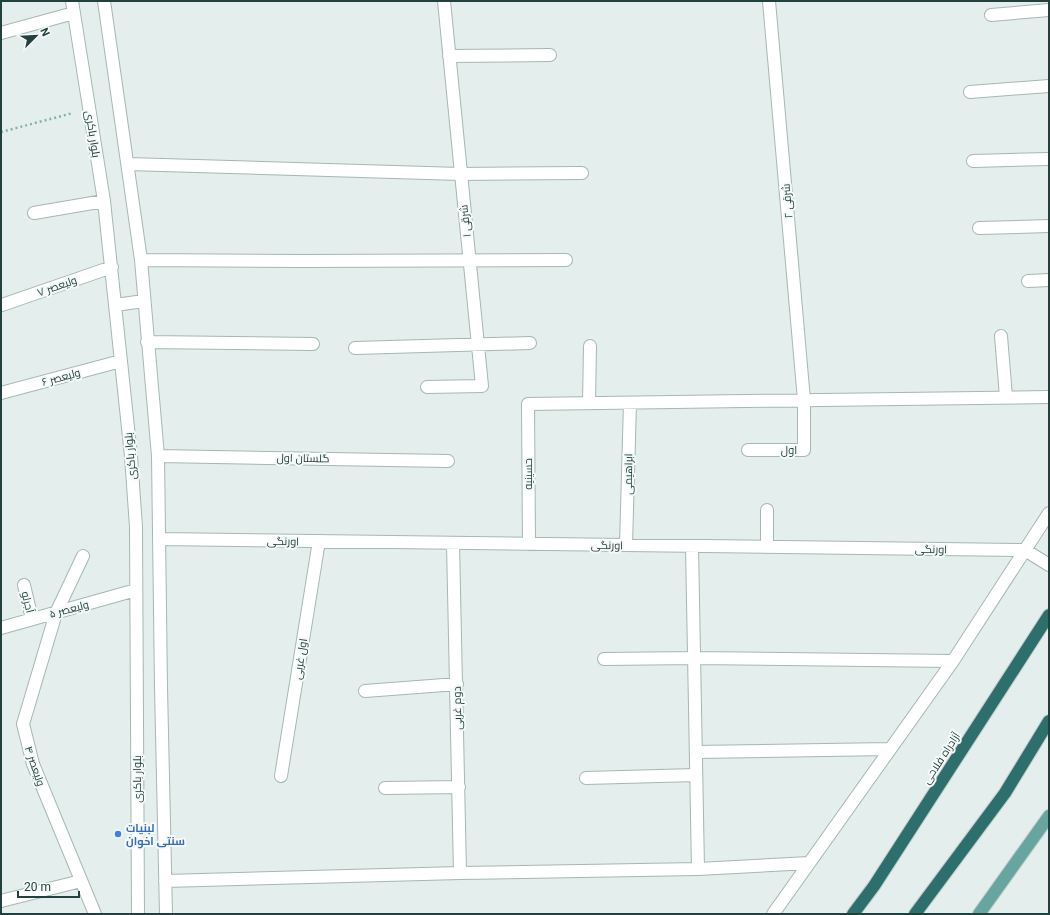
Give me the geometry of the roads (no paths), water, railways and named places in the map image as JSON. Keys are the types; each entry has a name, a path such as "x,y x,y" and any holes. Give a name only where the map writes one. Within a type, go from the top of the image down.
{"highway":[{"name":"آزادراه فلاحی","path":"853,914 874,886 1049,615"},
{"path":"915,914 1005,793 1049,721"}],"main road":[{"path":"979,914 1049,816"}],"street":[{"path":"104,1 141,260 158,456 166,914"},
{"name":"۱ شرقی","path":"427,387 482,386 444,1"},
{"name":"۲ شرقی","path":"769,1 804,400"},
{"path":"1,33 73,7"},
{"name":"بلوار باکری","path":"73,7 104,201 131,456 136,527 138,914"},
{"path":"990,15 1049,10"},
{"path":"449,56 550,55"},
{"path":"970,92 1049,86"},
{"path":"973,161 1049,159"},
{"path":"128,164 460,174 582,173"},
{"path":"34,213 104,201"},
{"path":"979,228 1049,226"},
{"path":"141,260 302,262 566,260"},
{"name":"ولیعصر ۷","path":"2,305 112,267"},
{"path":"1028,281 1049,280"},
{"path":"115,305 144,301"},
{"path":"1001,336 1006,397"},
{"path":"147,342 313,344"},
{"path":"355,348 530,343"},
{"path":"590,346 589,403 1049,396"},
{"name":"ولیعصر ۶","path":"1,393 122,361"},
{"name":"اول","path":"748,450 804,450 804,400"},
{"name":"ابراهیمی","path":"626,545 630,402"},
{"name":"حسینیه","path":"529,544 528,404 589,403"},
{"name":"گلستان اول","path":"158,456 448,461"},
{"path":"767,510 767,547"},
{"path":"773,914 953,661 1049,513"},
{"name":"اورنگی","path":"160,540 1025,550"},
{"name":"اول غربی","path":"281,776 319,541"},
{"name":"دوم غربی","path":"453,543 460,873"},
{"path":"692,546 698,869"},
{"path":"1025,550 1049,565"},
{"name":"ولیعصر ۴","path":"83,556 56,613 23,724 33,764 95,914"},
{"name":"آجرلو","path":"24,585 32,619"},
{"name":"ولیعصر ۵","path":"1,628 136,590"},
{"path":"604,658 953,661"},
{"path":"365,691 457,684"},
{"path":"696,752 889,749"},
{"path":"586,778 696,775"},
{"path":"385,788 459,787"},
{"path":"165,880 698,869 809,863"},
{"path":"1,901 81,881"}],"place":[{"name":"لبنیات سنتی اخوان","path":"118,834"}]}
